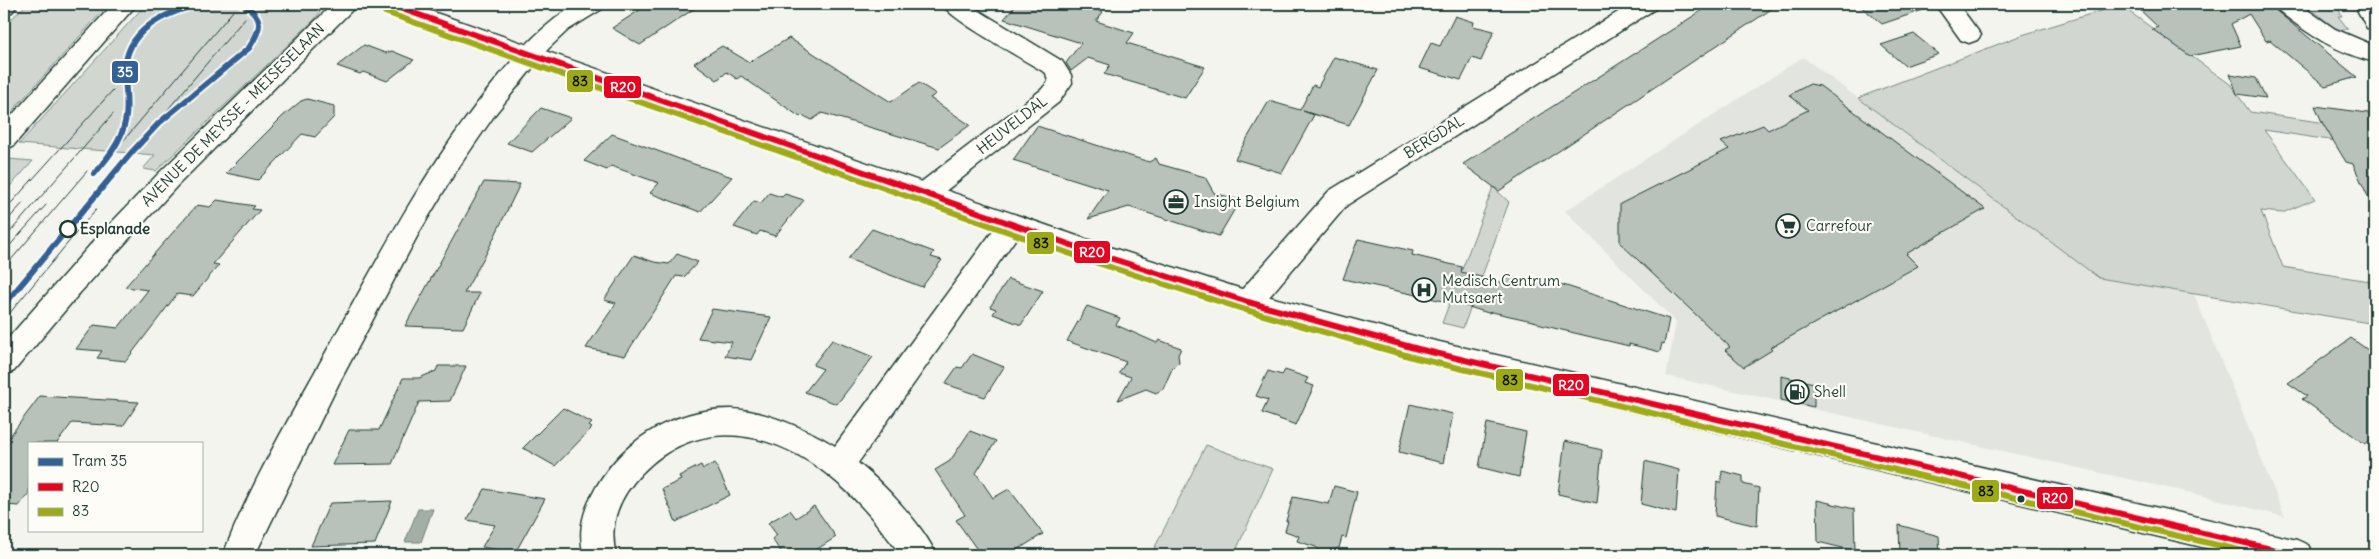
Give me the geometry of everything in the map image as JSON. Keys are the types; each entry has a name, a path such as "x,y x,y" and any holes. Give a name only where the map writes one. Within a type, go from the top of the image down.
{"main road":[{"path":"4,7 8,4"},
{"path":"4,140 126,4"},
{"name":"AVENUE DE MEYSSE - MEISESELAAN","path":"4,363 63,292 142,204 213,131 347,4"},
{"path":"388,4 1012,224 1248,302 1418,349 2297,555"},
{"path":"239,555 285,457 396,249 464,136 486,106 530,54 558,26 594,4"},
{"name":"HEUVELDAL","path":"925,193 1050,96 1060,83 1059,75 1054,67 968,16 953,4"},
{"name":"BERGDAL","path":"1248,302 1338,198 1647,4"},
{"path":"1946,4 1969,35"},
{"path":"2284,4 2330,38 2347,47 2375,54"},
{"path":"2365,4 2375,23"},
{"path":"839,465 1012,224"},
{"path":"600,555 596,534 597,521 609,492 618,478 642,453 674,432 712,422 734,422 756,426 808,447 839,465 866,490 920,555"}],"shaded area":[{"path":"27,4 109,4 4,120 4,26"},
{"path":"146,4 320,4 320,12 315,19 156,171 143,169 155,155 19,144"},
{"path":"2305,4 2338,8 2342,16 2338,16 2348,29 2338,31"},
{"path":"2120,5 2230,84 2250,112 2375,130 2375,147 2264,130 2315,199 2282,213 2261,211 2283,267 2375,282 2375,324 2099,278 1858,98 2022,35"},
{"path":"1803,57 2099,278 2194,294 2285,517 2204,496 1666,376 1676,322 1565,211"},
{"path":"8,159 33,161 4,193 4,165"},
{"path":"1493,187 1509,202 1463,328 1442,323"},
{"path":"1206,445 1273,469 1234,555 1151,555"},
{"path":"418,509 433,509 421,542 405,542"}],"building":[{"path":"649,4 701,4 640,45 612,28"},
{"path":"1017,4 1074,4 1103,12 1096,21 1134,33 1127,43 1205,67 1185,98 1104,74 1110,65 1088,58 1071,71 1066,63 1081,43 1004,19"},
{"path":"1712,4 1779,4 1499,191 1463,164"},
{"path":"1858,4 1931,4 1932,7 1882,24"},
{"path":"2164,4 2268,4 2357,77 2325,86 2270,40 2266,41 2249,14 2231,24 2241,46 2190,56 2152,29 2158,27 2139,9"},
{"path":"1455,16 1474,22 1473,26 1494,31 1481,61 1472,58 1461,80 1419,68 1431,43 1440,46"},
{"path":"1914,34 1939,54 1905,66 1881,45"},
{"path":"789,38 891,102 919,83 936,94 930,98 970,125 939,148 822,113 812,120 802,115 800,117 741,76 737,79 727,72 717,80 694,63 722,46 749,62"},
{"path":"364,45 385,53 392,51 414,60 387,81 363,72 360,74 337,66"},
{"path":"1334,57 1378,70 1349,125 1303,111 1314,115 1282,173 1235,159 1269,101 1300,110 1313,85 1318,87"},
{"path":"2230,74 2256,78 2266,98 2237,94"},
{"name":"Carrefour","path":"1810,84 1820,86 1985,209 1906,254 1918,266 1770,348 1772,350 1744,367 1725,350 1730,347 1620,243 1620,204 1729,149 1721,142 1763,125 1768,130 1808,110 1789,95"},
{"path":"307,99 334,106 334,117 315,137 302,134 258,180 226,173 283,116 301,101"},
{"path":"2315,106 2368,113 2375,128 2375,212 2353,164 2346,162 2323,124"},
{"path":"541,108 571,118 532,152 507,143"},
{"path":"1037,126 1149,162 1156,158 1159,164 1205,177 1214,193 1240,200 1219,236 1129,207 1088,219 1108,190 1013,160"},
{"path":"612,134 732,177 700,212 650,193 659,183 611,166 607,170 584,161"},
{"path":"484,182 520,184 486,254 464,293 480,293 463,328 405,326"},
{"path":"769,193 782,197 785,194 804,200 775,236 760,231 757,235 734,227 754,201 761,203"},
{"path":"217,200 255,206 252,209 260,210 213,264 219,265 193,296 177,294 126,361 97,358 102,351 76,349 94,325 118,328 148,290 125,287 197,205 210,207"},
{"path":"872,229 934,252 931,257 942,260 922,287 848,259"},
{"path":"1358,239 1413,251 1412,255 1462,267 1461,272 1504,283 1506,276 1526,282 1528,278 1549,284 1554,282 1669,319 1664,344 1662,343 1660,352 1629,344 1629,346 1541,325 1537,322 1492,312 1488,313 1466,306 1343,279"},
{"path":"677,254 698,262 684,277 676,276 625,356 586,348 616,303 604,300 634,255 654,262 669,264"},
{"path":"1008,279 1043,291 1021,325 993,314 996,309 990,307"},
{"path":"1087,306 1120,318 1116,325 1157,343 1159,340 1181,348 1178,355 1179,362 1172,369 1163,389 1156,393 1146,389 1118,400 1131,377 1119,373 1126,362 1067,341"},
{"path":"712,309 771,317 751,360 725,356 732,342 698,338"},
{"path":"2351,338 2375,355 2375,437 2365,444 2302,399 2307,396 2288,383"},
{"path":"832,340 873,357 837,404 805,392 823,369 813,365"},
{"path":"972,354 1004,367 985,397 945,384 957,367 962,368"},
{"path":"438,366 466,366 450,401 419,402 392,464 332,465 349,430 379,430 403,378 419,378 436,371"},
{"path":"1285,370 1308,378 1305,383 1314,386 1296,425 1262,413 1268,400 1256,396 1268,371 1282,375"},
{"path":"1781,376 1814,383 1814,407 1781,400"},
{"path":"40,396 139,402 123,426 72,423 58,442 28,442 28,494 19,506 4,505 4,444"},
{"path":"1410,404 1453,414 1443,463 1399,452"},
{"path":"563,408 592,423 589,426 592,428 555,466 523,448"},
{"path":"1487,423 1526,432 1519,477 1479,467"},
{"path":"970,431 996,441 976,473 993,498 1009,489 1043,534 1009,555 981,555 956,520 965,515 935,470 950,461"},
{"path":"1565,441 1602,450 1597,503 1558,494"},
{"path":"1645,461 1679,470 1676,513 1641,504"},
{"path":"715,463 730,495 676,522 662,489 681,480 679,476 701,465 703,469"},
{"path":"1722,471 1743,476 1743,484 1759,488 1757,526 1715,516 1717,481 1721,483"},
{"path":"1334,486 1357,492 1346,538 1342,537 1339,548 1322,553 1316,547 1297,541 1299,536 1285,531 1288,521 1286,521 1293,497 1329,504"},
{"path":"485,489 545,499 515,553 482,547 495,525 467,520"},
{"path":"1817,500 1854,509 1855,551 1818,542"},
{"path":"392,501 375,544 311,546 330,503"},
{"path":"814,506 836,537 808,555 783,555 772,539 777,535 768,523 790,510 796,518"},
{"path":"1899,525 1939,536 1940,555 1900,555"}],"tram line":[{"name":"35","path":"94,174 113,150 123,129 127,108 125,68 127,54 132,43 140,32 162,17 174,11 200,4"},
{"name":"35","path":"4,305 132,152 159,123 249,48 257,34 260,23 255,13 242,4"},
{"path":"102,166 233,11"},
{"path":"132,152 245,18"},
{"path":"4,211 113,90"},
{"path":"4,239 113,114"},
{"path":"4,268 87,171"},
{"path":"4,224 23,203"},
{"path":"4,252 46,205"},
{"path":"4,320 96,209"}],"transit line":[{"name":"R20","path":"388,4 1091,252 1248,302 1418,349 2297,555"},
{"name":"83","path":"385,12 1088,260 1246,310 1416,358 2260,555"}],"place":[{"name":"Insight Belgium","path":"1176,202"},
{"name":"Carrefour","path":"1788,226"},
{"name":"Esplanade","path":"68,229"},
{"name":"Medisch Centrum Mutsaert","path":"1424,290"},
{"name":"Shell","path":"1797,392"}]}
